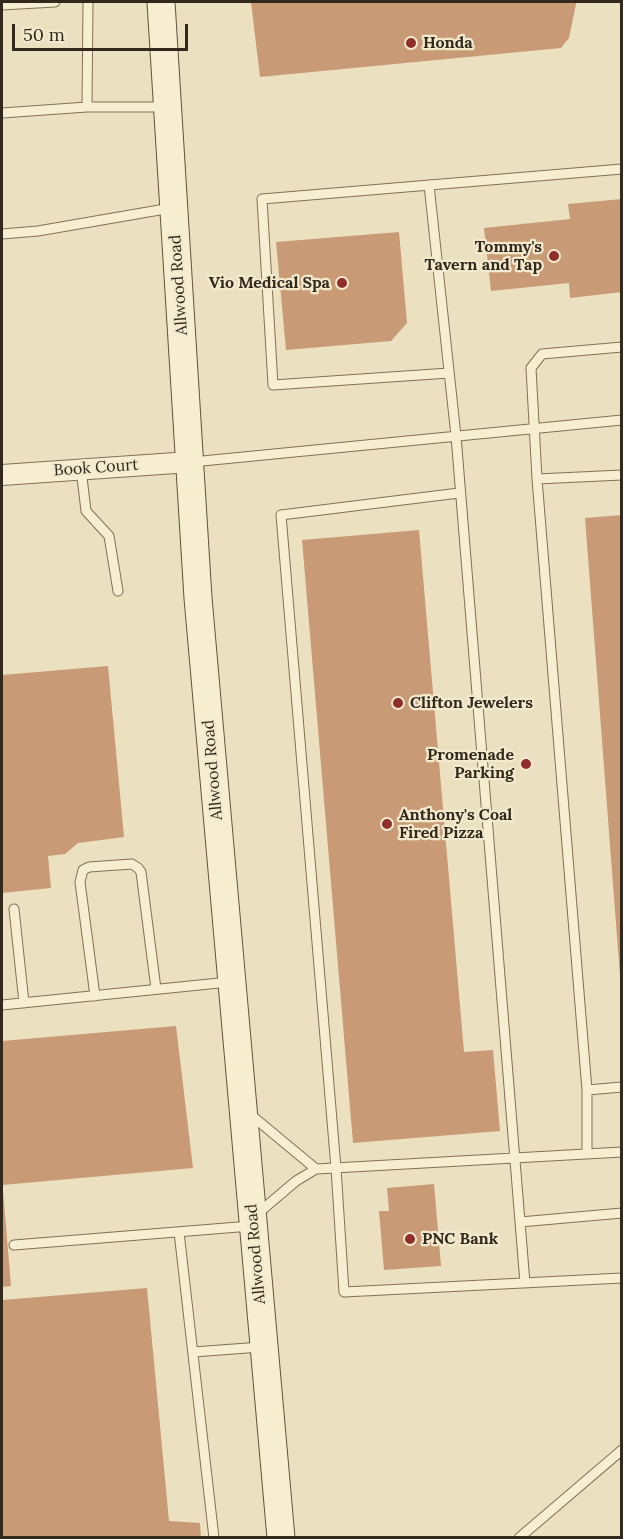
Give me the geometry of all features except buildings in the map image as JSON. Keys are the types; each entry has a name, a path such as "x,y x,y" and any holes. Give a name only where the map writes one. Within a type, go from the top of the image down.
{"main road":[{"name":"Allwood Road","path":"161,2 198,598 280,1538"}],"street":[{"name":"Book Court","path":"2,475 190,462"}],"lane":[{"path":"2,5 55,2"},
{"path":"87,107 88,2"},
{"path":"2,113 87,107 167,107"},
{"path":"449,373 273,385 262,199 621,169"},
{"path":"429,185 456,436 525,1283"},
{"path":"2,234 39,231 174,207"},
{"path":"587,1154 587,1090 537,479 531,368 542,354 621,347"},
{"path":"190,462 621,420"},
{"path":"81,470 86,511 109,536 118,591"},
{"path":"537,479 621,475"},
{"path":"459,494 281,515 336,1168 344,1292 621,1278"},
{"path":"95,996 80,882 83,870 89,867 132,864 141,872 156,989"},
{"path":"14,909 24,1003"},
{"path":"2,1005 232,982"},
{"path":"587,1090 621,1087"},
{"path":"244,1110 292,1152 316,1169"},
{"path":"14,1245 179,1232 253,1222 296,1181 316,1169 621,1152"},
{"path":"520,1222 621,1213"},
{"path":"179,1232 214,1538"},
{"path":"193,1352 264,1346"},
{"path":"519,1538 621,1450"}],"place":[{"name":"Honda","path":"411,43"},
{"name":"Tommy's Tavern and Tap","path":"554,256"},
{"name":"Vio Medical Spa","path":"342,283"},
{"name":"Clifton Jewelers","path":"398,703"},
{"name":"Promenade Parking","path":"526,764"},
{"name":"Anthony's Coal Fired Pizza","path":"387,824"},
{"name":"PNC Bank","path":"410,1239"}]}
